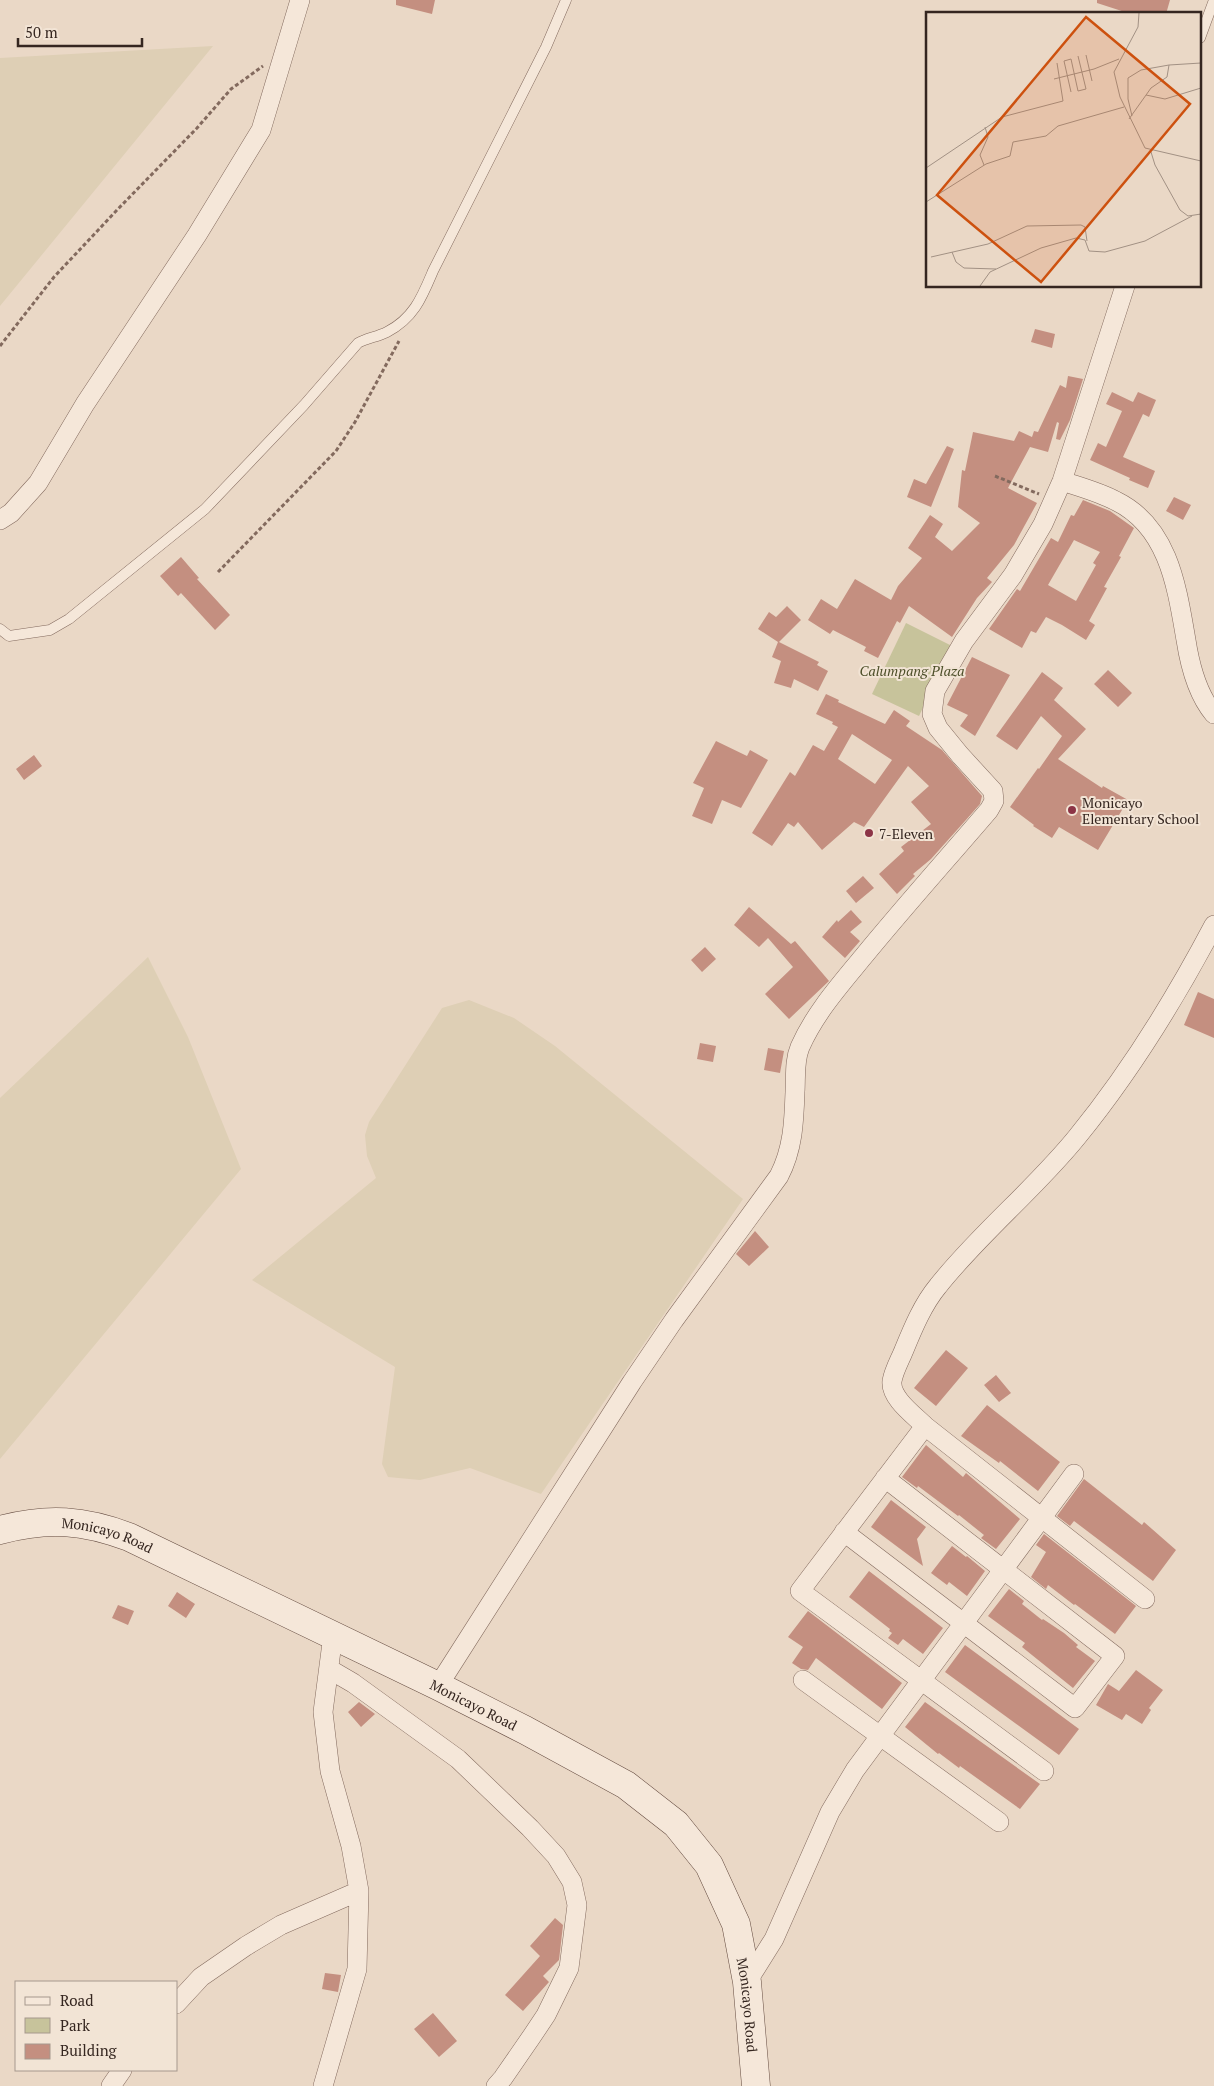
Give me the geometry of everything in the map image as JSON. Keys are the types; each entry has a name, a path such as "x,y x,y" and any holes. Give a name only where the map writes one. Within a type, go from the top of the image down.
{"main road":[{"name":"Monicayo Road","path":"0,1530 22,1524 52,1521 77,1522 104,1528 178,1559 438,1686 626,1785 676,1824 709,1865 736,1924 747,1982 756,2086"}],"street":[{"path":"0,520 11,512 38,483 85,404 197,235 261,130 300,0"},
{"path":"438,1686 658,1343 779,1176 787,1161 792,1145 795,1070 799,1049 808,1032 846,978 897,915 989,810 994,801 993,791 953,748 938,728 932,714 935,691 964,641 1013,575 1044,524 1062,481 1124,288"},
{"path":"1062,481 1117,501 1150,527 1171,567 1193,674 1202,695 1214,714"},
{"path":"1145,1599 925,1426 907,1409 896,1394 892,1385 893,1375 909,1336 937,1287 1076,1138 1108,1098 1159,1021 1214,925"},
{"path":"925,1426 800,1591 1044,1770"},
{"path":"747,1982 774,1940 830,1812 855,1770 1074,1474"},
{"path":"844,1532 1074,1708 1115,1656 885,1478"},
{"path":"323,2086 357,1969 359,1891 351,1846 330,1772 323,1712 332,1635"},
{"path":"329,1669 354,1683 458,1759 530,1828 556,1856 572,1882 577,1905 569,1968 546,2015 504,2078 496,2086"},
{"path":"803,1680 999,1822"},
{"path":"178,2002 201,1977 246,1946 281,1925 359,1891"},
{"path":"111,2086 121,2071"}],"lane":[{"path":"0,629 10,636 50,630 68,619 205,509 304,405 358,343 398,325 419,305 433,271 546,47 566,0"},
{"path":"1202,33 1214,0"}],"path":[{"path":"0,346 54,277 197,128 231,88 286,50"},
{"path":"218,572 336,451 355,422 400,338"},
{"path":"995,476 1055,500"}],"shaded area":[{"path":"213,46 0,306 0,58"},
{"path":"148,957 188,1037 241,1169 0,1459 0,1098"},
{"path":"469,1000 514,1018 555,1046 743,1199 541,1494 470,1468 420,1480 388,1477 382,1464 395,1367 252,1280 376,1178 367,1156 365,1135 369,1122 442,1008"}],"green space":[{"name":"Calumpang Plaza","path":"906,623 952,646 919,716 872,694"}],"building":[{"path":"396,0 435,0 432,14 396,5"},
{"path":"1097,0 1170,0 1167,12 1125,12 1097,3"},
{"path":"1035,329 1055,334 1052,348 1031,342"},
{"path":"1068,376 1083,379 1070,420 1060,440 1056,439 1059,423 1057,422 1048,452 1030,447 1008,488 1037,503 1014,545 987,578 992,582 977,598 952,637 909,606 900,623 897,621 878,658 864,651 866,647 833,630 830,634 808,620 821,599 837,609 855,579 891,600 898,586 922,558 908,548 930,515 943,524 935,537 952,551 980,523 958,507 962,470 965,471 973,432 1014,441 1019,431 1032,437 1034,431 1038,432 1060,385 1066,388"},
{"path":"1112,392 1133,402 1138,392 1156,400 1149,417 1143,414 1123,457 1155,471 1148,488 1090,460 1098,443 1106,447 1122,411 1106,404"},
{"path":"947,446 954,449 931,507 907,497 914,479 926,484"},
{"path":"1174,497 1191,505 1183,520 1166,511"},
{"path":"1083,500 1110,511 1134,528 1119,556 1121,557 1104,587 1107,588 1089,621 1095,625 1086,640 1046,617 1036,633 1031,631 1022,648 989,629 1017,589 1020,591 1051,538 1058,542 1071,515 1074,516","holes":["1074,540 1100,552 1093,563 1096,565 1076,601 1048,585"]},
{"path":"181,557 199,578 197,579 230,615 215,630 181,593 178,596 160,576"},
{"path":"787,606 801,620 779,642 819,662 817,665 828,671 818,691 794,679 791,688 774,683 781,661 772,657 778,642 758,629 769,612 776,617"},
{"path":"972,657 1010,675 975,736 960,726 968,715 947,705"},
{"path":"1108,670 1132,693 1118,707 1094,684"},
{"path":"1042,672 1063,688 1054,700 1086,729 1058,759 1102,788 1103,786 1128,800 1098,850 1059,827 1052,838 1033,826 1010,807 1062,736 1041,716 1017,750 996,736"},
{"path":"826,694 839,700 838,702 885,724 894,710 910,721 906,726 942,750 982,796 980,804 931,859 913,874 915,876 897,894 879,874 904,851 901,847 931,824 911,802 929,786 908,766 864,827 854,822 822,850 798,822 794,827 788,823 772,846 752,833 790,772 795,776 813,745 824,751 838,727 832,724 833,722 816,714","holes":["852,734 892,760 875,784 838,759"]},
{"path":"716,741 747,756 750,750 768,760 741,808 722,800 712,824 692,816 704,788 693,783"},
{"path":"34,755 42,766 24,780 16,769"},
{"path":"863,876 874,888 856,903 846,891"},
{"path":"749,907 791,944 795,941 829,981 789,1019 765,994 793,967 768,938 759,947 734,925"},
{"path":"851,910 862,922 850,932 860,941 845,958 822,937 837,920 838,922"},
{"path":"705,947 716,959 702,972 691,960"},
{"path":"1198,992 1214,999 1214,1038 1184,1025"},
{"path":"700,1043 716,1046 713,1062 697,1059"},
{"path":"768,1048 784,1051 780,1073 764,1070"},
{"path":"755,1231 769,1247 749,1266 736,1254"},
{"path":"946,1350 968,1368 936,1406 914,1388"},
{"path":"996,1375 1011,1393 999,1402 984,1385"},
{"path":"987,1405 1060,1462 1038,1491 1000,1461 999,1463 961,1436"},
{"path":"926,1445 963,1477 966,1473 1020,1519 996,1549 981,1538 984,1535 959,1515 902,1477"},
{"path":"1084,1479 1142,1525 1144,1522 1176,1550 1153,1581 1074,1521 1070,1526 1057,1516"},
{"path":"891,1500 926,1527 917,1539 923,1566 871,1527"},
{"path":"1044,1534 1136,1606 1115,1634 1048,1585 1046,1589 1031,1577 1046,1552 1036,1545"},
{"path":"952,1546 985,1571 967,1596 949,1582 947,1585 931,1573"},
{"path":"869,1571 943,1628 923,1654 903,1639 898,1645 888,1638 892,1633 889,1631 890,1629 849,1597"},
{"path":"1009,1589 1024,1601 1022,1604 1042,1620 1064,1633 1078,1645 1076,1647 1095,1661 1073,1688 1022,1647 1025,1643 988,1616"},
{"path":"177,1592 195,1604 186,1618 168,1606"},
{"path":"118,1605 134,1611 128,1625 112,1618"},
{"path":"808,1611 902,1683 882,1709 816,1658 808,1670 801,1669 792,1663 803,1647 788,1637"},
{"path":"965,1645 1079,1729 1059,1755 945,1672"},
{"path":"1136,1670 1163,1690 1149,1708 1151,1710 1142,1724 1126,1714 1122,1720 1096,1705 1108,1684 1119,1691"},
{"path":"359,1702 375,1714 361,1727 348,1712"},
{"path":"925,1702 1040,1784 1020,1809 960,1766 959,1768 938,1754 905,1727"},
{"path":"555,1918 563,1925 559,1960 543,1976 549,1982 523,2011 505,1995 540,1956 530,1946"},
{"path":"325,1973 341,1975 338,1992 322,1989"},
{"path":"433,2013 457,2041 439,2057 414,2029"}],"place":[{"name":"Monicayo Elementary School","path":"1072,810"},
{"name":"7-Eleven","path":"869,833"}]}
